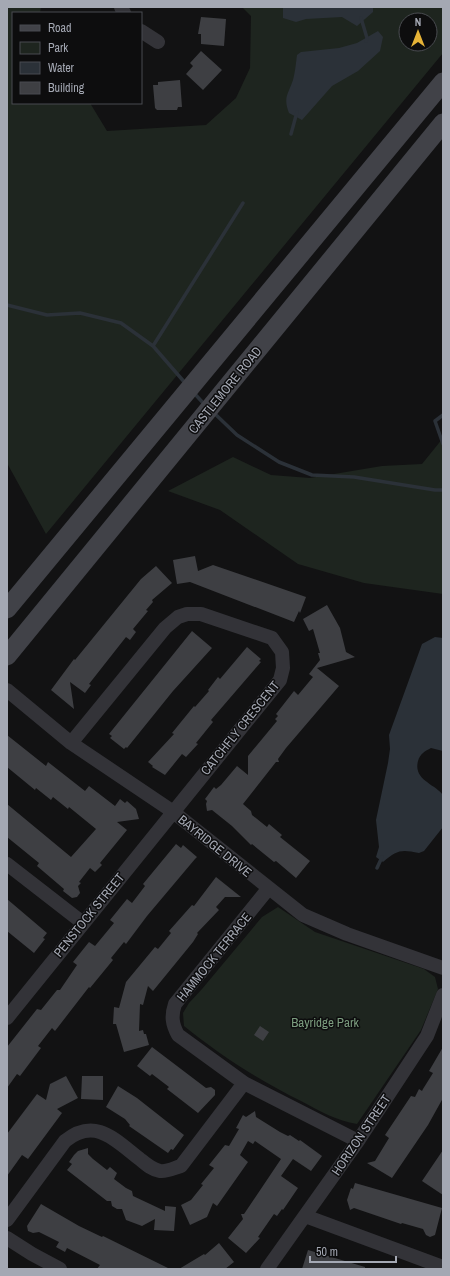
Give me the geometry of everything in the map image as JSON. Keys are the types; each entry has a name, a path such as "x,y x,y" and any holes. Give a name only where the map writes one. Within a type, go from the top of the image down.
{"main road":[{"path":"7,609 443,82"},
{"name":"CASTLEMORE ROAD","path":"7,656 443,123"}],"street":[{"path":"142,32 158,42"},
{"name":"CATCHFLY CRESCENT","path":"71,743 165,628 178,617 187,614 202,614 272,638 282,652 283,668 280,680 172,812"},
{"name":"BAYRIDGE DRIVE","path":"7,690 71,743 172,812 303,915 347,934 443,968"},
{"name":"PENSTOCK STREET","path":"7,1018 172,812"},
{"path":"7,864 83,923"},
{"name":"HAMMOCK TERRACE","path":"268,889 175,1004 172,1013 173,1025 178,1035 244,1083 358,1141"},
{"name":"HORIZON STREET","path":"267,1269 358,1141 427,1036 443,995"},
{"path":"7,1220 65,1141 72,1135 84,1130 97,1130 108,1134 149,1166 159,1171 167,1171 180,1166 244,1083"},
{"path":"305,1216 443,1267"},
{"path":"7,1238 60,1269"}],"green space":[{"path":"7,7 41,7 40,12 12,12 12,104 91,104 107,131 206,125 236,98 250,68 251,16 242,7 443,7 443,53 46,534 7,463"},
{"path":"443,438 443,594 364,583 298,564 220,510 168,491 233,457 271,475 310,478 382,466 422,464"},
{"name":"Bayridge Park","path":"278,907 315,932 424,969 435,977 438,989 421,1030 357,1124 342,1121 270,1085 226,1057 184,1026 183,1013 189,1003 262,917"}],"water":[{"path":"283,7 373,7 373,12 357,26 342,17 306,19 296,22 283,18"},
{"path":"378,31 383,37 380,51 358,71 332,86 302,120 289,113 286,99 294,77 297,55 301,52 339,48 357,43"},
{"path":"435,637 443,638 443,751 431,748 427,750 420,756 417,767 422,777 443,795 443,827 424,851 419,853 403,851 392,855 383,862 376,857 379,847 376,820 388,763 390,749 389,735 422,644"}],"building":[{"path":"201,17 226,19 224,46 201,44 201,34 198,34"},
{"path":"201,51 222,70 203,90 186,74 193,66 190,63"},
{"path":"180,80 182,107 178,107 177,110 157,110 155,108 153,85 158,85 158,82"},
{"path":"195,556 198,571 213,565 306,597 300,613 299,611 294,622 190,582 177,584 173,560"},
{"path":"156,566 172,583 152,600 153,602 146,610 148,611 133,629 136,632 130,640 126,637 89,684 91,685 85,693 70,682 74,709 51,690 74,659 75,660 141,579"},
{"path":"327,605 340,628 346,652 355,657 317,668 339,686 286,748 278,759 279,762 276,762 243,804 251,811 252,815 267,827 269,824 282,835 280,837 310,861 296,878 276,861 274,862 252,844 251,845 232,826 212,810 207,811 207,801 205,799 214,787 216,789 221,785 237,766 248,775 248,756 277,721 275,719 278,716 276,714 294,691 298,695 313,677 309,674 320,660 318,653 320,653 313,629 309,631 303,619"},
{"path":"192,631 212,648 173,691 127,748 126,747 124,749 110,738 112,736 109,734"},
{"path":"247,647 261,659 259,661 261,662 211,720 213,722 196,743 198,744 186,757 182,754 165,775 152,767 153,766 148,762 174,734 172,733 194,706 195,707 209,691 208,690 218,677 220,679"},
{"path":"7,735 46,766 48,762 85,791 89,786 115,806 120,799 125,803 127,801 136,809 139,819 117,822 127,830 100,863 102,865 95,872 90,868 79,882 81,883 78,886 80,893 77,897 72,898 63,891 64,889 37,866 39,863 7,837 7,804 71,857 96,829 69,807 68,809 53,797 51,800 36,788 35,790 7,767"},
{"path":"176,844 181,848 183,845 197,857 147,916 126,944 124,942 111,958 113,960 90,988 89,987 55,1031 52,1028 38,1046 41,1048 20,1076 17,1074 7,1088 7,1047 37,1009 41,1010 57,990 60,990 77,965 73,962 89,942 95,946 114,923 110,920 127,899 132,903 145,886 143,884"},
{"path":"216,877 241,897 225,897 216,907 219,910 197,933 198,934 193,942 153,991 148,986 143,1005 140,1004 139,1031 143,1030 144,1034 146,1034 149,1045 124,1052 116,1024 113,1024 114,1007 119,1008 126,982 155,947 158,949 171,933 169,931 192,905 194,906"},
{"path":"7,899 47,933 43,938 45,939 34,953 7,931"},
{"path":"260,1026 269,1032 263,1041 254,1035"},
{"path":"152,1047 206,1088 211,1087 215,1090 215,1095 198,1113 167,1089 169,1087 152,1074 150,1076 137,1066"},
{"path":"443,1047 443,1098 428,1125 392,1178 367,1163 375,1161 389,1138 385,1135 411,1096 415,1097 419,1089 422,1091 433,1073 429,1071"},
{"path":"66,1076 78,1098 57,1109 62,1113 28,1159 22,1155 7,1176 7,1134 37,1094 46,1100 50,1084"},
{"path":"82,1076 103,1076 103,1100 81,1099"},
{"path":"118,1086 137,1098 184,1135 173,1150 171,1149 168,1153 129,1126 130,1125 125,1119 106,1107"},
{"path":"255,1111 256,1117 280,1132 288,1136 290,1135 299,1141 300,1140 322,1156 311,1171 293,1159 281,1176 298,1188 283,1210 282,1209 277,1216 274,1214 258,1237 260,1238 246,1253 228,1238 243,1219 241,1214 244,1214 281,1159 255,1141 253,1144 248,1141 240,1155 248,1162 217,1206 213,1203 207,1217 190,1225 181,1205 191,1200 203,1185 201,1184 214,1168 209,1165 225,1145 229,1146 239,1129 236,1128 243,1115 246,1117"},
{"path":"88,1148 88,1154 107,1170 110,1167 117,1173 114,1179 132,1191 133,1196 165,1211 165,1206 176,1207 174,1231 154,1230 155,1219 142,1226 126,1220 122,1209 117,1209 112,1206 111,1201 107,1201 67,1170 72,1164 69,1162 74,1155 78,1151"},
{"path":"443,1150 443,1195 422,1181"},
{"path":"355,1183 442,1208 435,1235 430,1237 426,1235 423,1229 401,1224 354,1208 350,1210 347,1200 351,1188 353,1189"},
{"path":"41,1204 79,1226 102,1237 103,1236 170,1269 97,1269 100,1265 67,1248 65,1252 56,1247 59,1242 39,1232 33,1233 28,1231 27,1226"},
{"path":"219,1243 234,1262 225,1269 179,1269 204,1254 205,1255"},
{"path":"308,1250 365,1267 365,1269 302,1269"}],"waterway":[{"path":"361,18 367,38 366,41"},
{"path":"291,134 297,112"},
{"path":"153,346 243,203"},
{"path":"7,305 47,315 80,313 121,323 153,346 186,384"},
{"path":"193,392 205,405"},
{"path":"213,412 237,435 279,462 312,475 354,477 443,490"},
{"path":"443,415 435,421 443,444"},
{"path":"377,868 382,857"}]}
